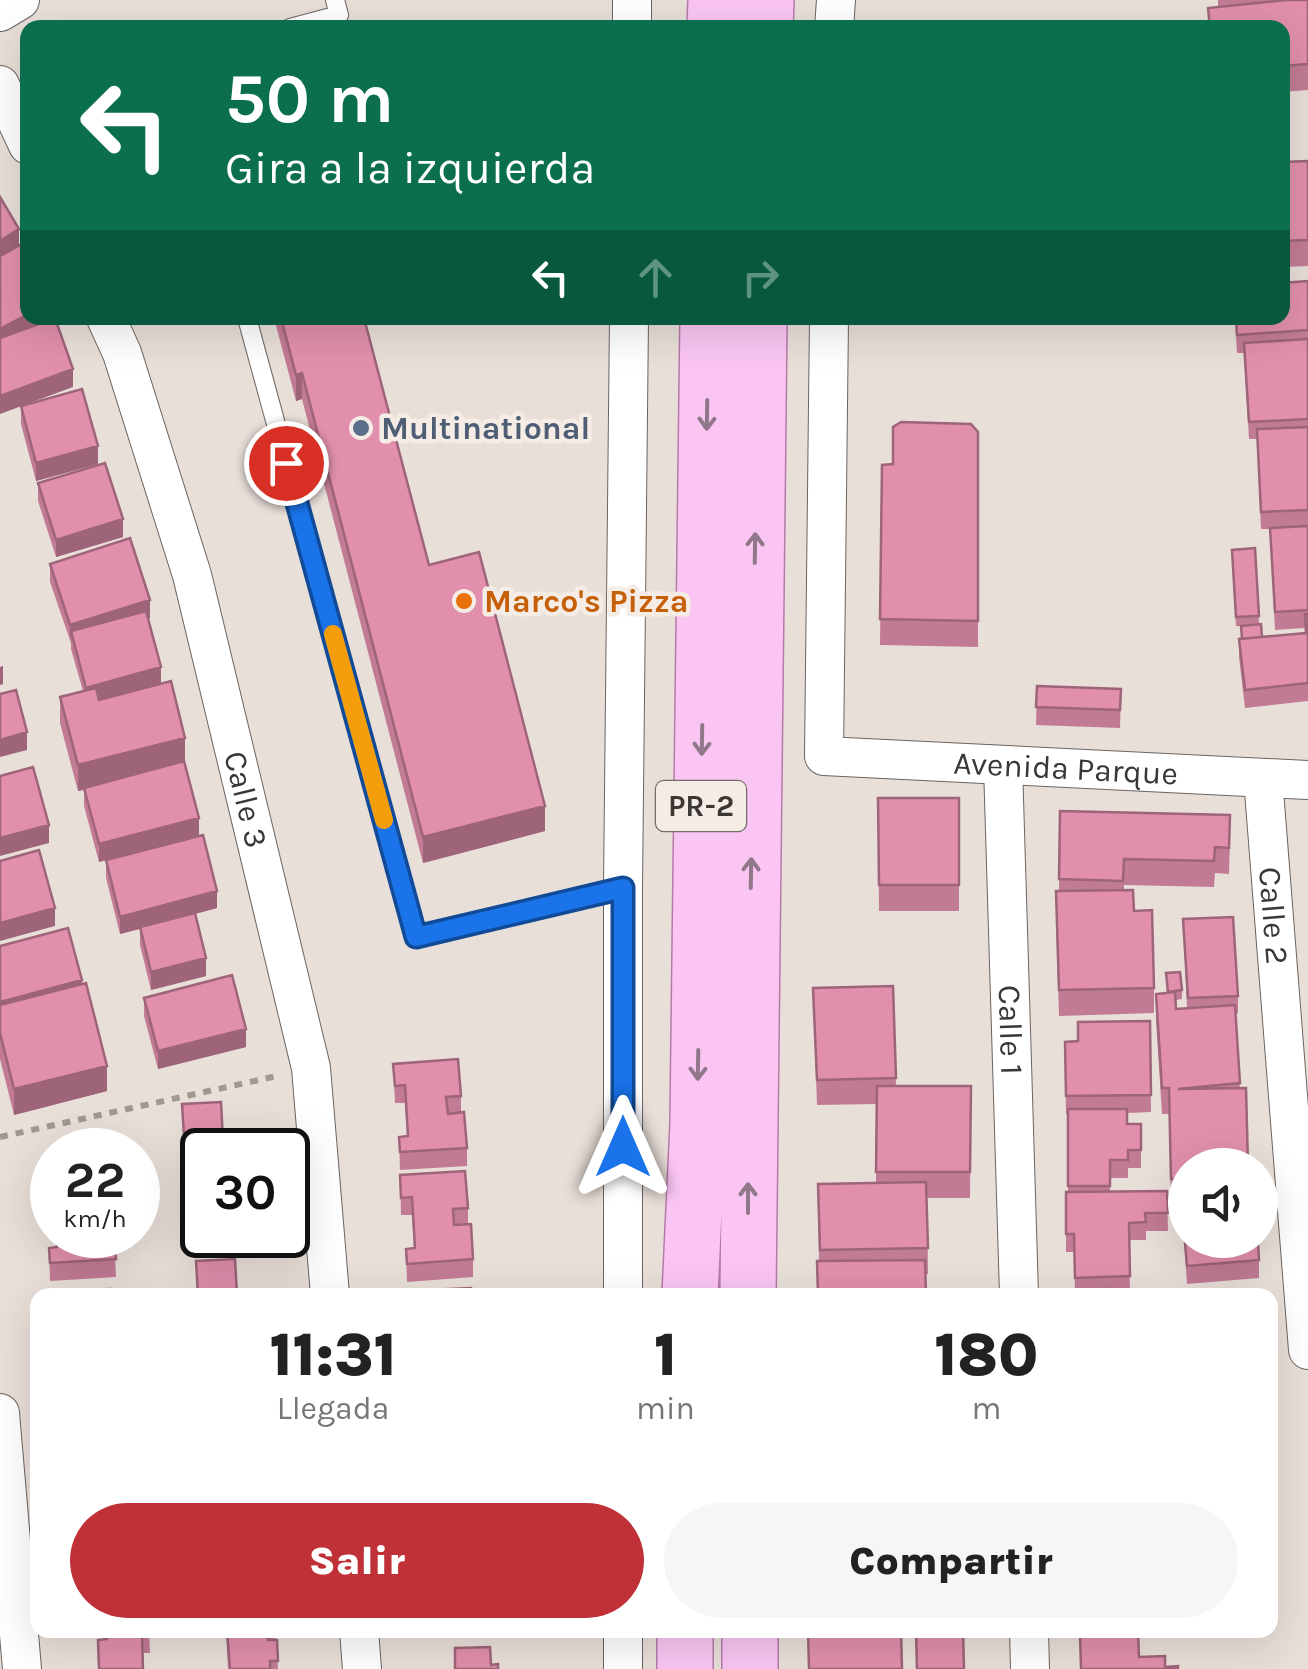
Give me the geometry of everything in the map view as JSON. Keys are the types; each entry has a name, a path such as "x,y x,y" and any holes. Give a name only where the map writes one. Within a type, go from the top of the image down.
{"main road":[{"name":"PR-2","path":"690,1288 698,1124 708,325"},
{"name":"PR-2","path":"748,1288 759,325"},
{"path":"685,1638 685,1669"},
{"path":"750,1638 750,1669"}],"street":[{"path":"0,12 20,0"},
{"path":"0,85 20,128"},
{"name":"Calle 3","path":"109,325 122,353 192,575 311,1068 329,1288"},
{"path":"623,1288 630,325"},
{"name":"Avenida Parque","path":"829,325 824,756 1308,780"},
{"name":"Calle 1","path":"1003,765 1019,1288"},
{"name":"Calle 2","path":"1264,778 1308,1350"},
{"path":"0,1412 22,1669"},
{"path":"360,1638 362,1669"},
{"path":"623,1638 623,1669"},
{"path":"1030,1638 1030,1669"}],"lane":[{"path":"320,20 339,15 336,0"},
{"path":"249,325 416,937 623,888"}],"path":[{"path":"0,1137 311,1068"}],"building":[{"path":"1308,0 1308,64 1290,65 1290,20 1209,20 1208,8"},
{"path":"1308,161 1308,240 1290,241 1290,162"},
{"path":"0,197 19,229 0,241"},
{"path":"20,245 20,318 0,329 0,256"},
{"path":"1308,281 1308,330 1237,335 1236,325 1290,325 1290,282"},
{"path":"36,325 57,325 73,369 0,396 0,338"},
{"path":"283,325 366,325 429,565 479,552 545,806 423,837 302,373 296,375"},
{"path":"1308,339 1308,419 1249,422 1244,343"},
{"path":"82,389 98,446 36,463 21,406"},
{"path":"901,422 971,424 978,432 978,621 880,619 882,465 893,464 893,427"},
{"path":"1308,427 1308,510 1261,512 1257,429"},
{"path":"105,463 123,519 56,540 38,483"},
{"path":"1308,526 1308,610 1275,612 1270,528"},
{"path":"130,538 150,600 70,625 50,564"},
{"path":"1255,548 1259,616 1236,617 1232,550"},
{"path":"146,611 161,667 86,688 71,631"},
{"path":"1308,614 1308,683 1245,690 1239,639 1306,633"},
{"path":"1261,624 1262,637 1242,639 1241,626"},
{"path":"171,681 185,738 78,765 60,697 96,688 99,700"},
{"path":"1037,686 1121,689 1120,710 1036,707"},
{"path":"16,690 27,732 0,740 0,694"},
{"path":"184,761 199,818 99,844 84,788"},
{"path":"33,767 49,825 0,838 0,776"},
{"path":"878,798 959,798 959,885 879,885"},
{"path":"1060,811 1230,815 1229,848 1215,847 1214,861 1124,859 1123,881 1059,879"},
{"path":"203,835 217,891 120,917 106,860"},
{"path":"39,850 55,908 0,923 0,861"},
{"path":"1133,890 1134,911 1152,910 1154,988 1059,990 1056,891"},
{"path":"195,913 206,958 151,972 140,927"},
{"path":"1233,917 1238,996 1188,998 1183,919"},
{"path":"68,928 82,980 0,1002 0,946"},
{"path":"1180,972 1182,990 1168,992 1166,973"},
{"path":"232,975 246,1029 158,1051 144,998"},
{"path":"86,983 107,1066 14,1089 0,1033 0,1005"},
{"path":"893,986 896,1078 817,1080 813,988"},
{"path":"1175,992 1176,1009 1235,1005 1240,1083 1178,1089 1246,1088 1248,1148 1170,1148 1169,1088 1162,1088 1156,994"},
{"path":"1150,1021 1151,1095 1066,1096 1065,1042 1078,1041 1078,1022"},
{"path":"458,1059 461,1096 446,1097 448,1114 464,1112 467,1148 400,1152 399,1137 408,1136 405,1085 395,1086 393,1064"},
{"path":"877,1086 971,1086 970,1172 876,1172"},
{"path":"221,1102 222,1128 184,1128 182,1104"},
{"path":"1068,1109 1127,1109 1127,1124 1141,1124 1141,1150 1128,1150 1128,1160 1110,1160 1110,1186 1068,1186"},
{"path":"465,1171 468,1208 453,1209 454,1225 471,1224 473,1259 407,1264 406,1249 415,1248 412,1197 401,1198 400,1175"},
{"path":"926,1182 928,1248 820,1250 818,1184"},
{"path":"1167,1191 1168,1213 1145,1213 1146,1222 1129,1223 1130,1276 1075,1278 1074,1234 1066,1234 1066,1192"},
{"path":"50,1258 116,1259 50,1263"},
{"path":"1186,1258 1259,1258 1259,1260 1187,1266"},
{"path":"235,1259 237,1288 198,1288 196,1261"},
{"path":"925,1260 926,1288 818,1288 817,1261"},
{"path":"142,1638 143,1669 99,1669 98,1640"},
{"path":"228,1638 277,1640 278,1661 270,1661 270,1669 230,1669"},
{"path":"808,1638 901,1638 902,1669 809,1669"},
{"path":"916,1638 963,1638 964,1669 917,1669"},
{"path":"1080,1638 1138,1638 1139,1657 1165,1656 1165,1667 1178,1666 1178,1669 1081,1669"},
{"path":"490,1647 491,1665 498,1664 498,1669 455,1669 455,1648"}],"slow traffic":[{"path":"333,634 384,820"}],"place":[{"name":"Multinational","path":"361,428"},
{"name":"Marco's Pizza","path":"464,601"}],"route":[{"path":"286,463 416,937 623,888 623,1147"}]}
